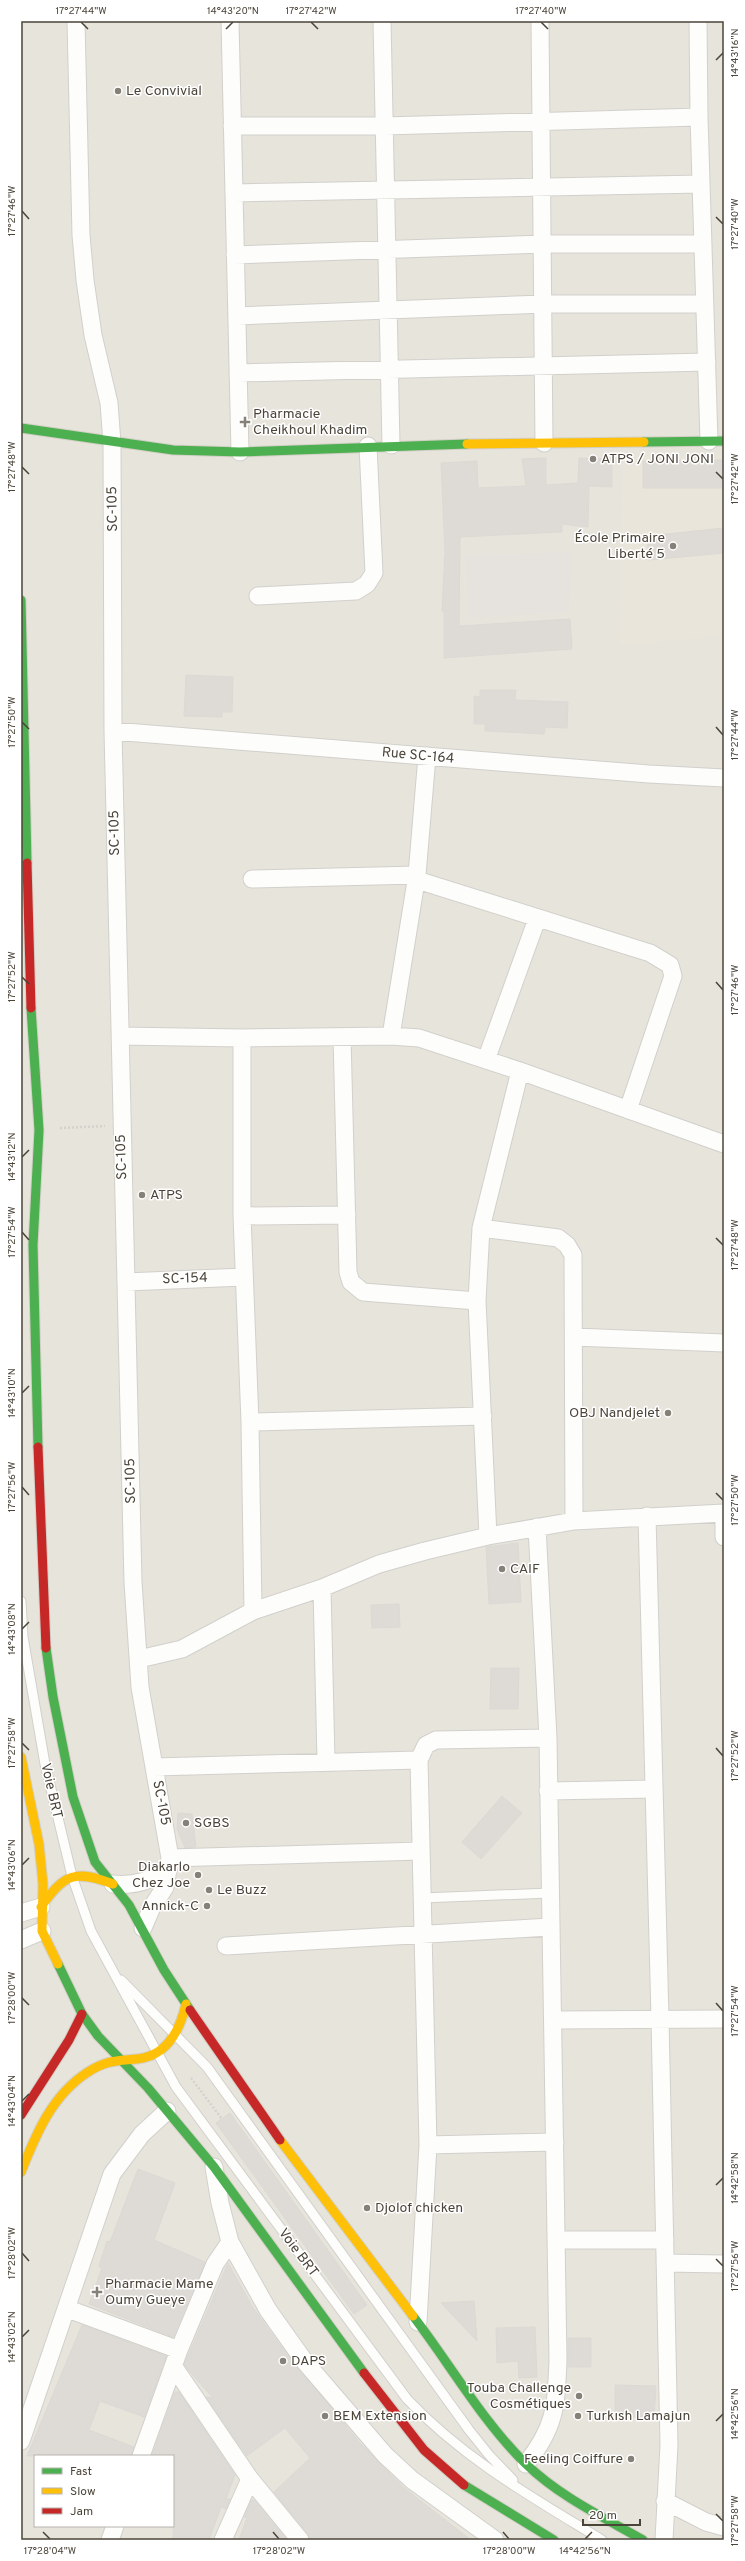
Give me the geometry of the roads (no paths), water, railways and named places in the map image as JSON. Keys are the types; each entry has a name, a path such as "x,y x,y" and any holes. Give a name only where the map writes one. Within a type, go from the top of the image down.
{"main road":[{"path":"21,428 112,443 173,450 240,452 390,445 717,441"},
{"path":"21,600 31,1021 39,1130 33,1245 41,1553 47,1657 53,1697 73,1797 95,1862 129,1905 143,1928 164,1970 186,2004 287,2150 418,2322 486,2416 526,2464 569,2497 643,2540"},
{"path":"21,1757 39,1844 43,1884 41,1907 42,1931 82,2014 98,2036 167,2111 214,2167 385,2401 424,2450 465,2486 554,2540"},
{"path":"41,1907 54,1887 64,1878 93,1875 113,1884"},
{"path":"21,2172 35,2137 54,2103 89,2071 119,2059 138,2059 156,2053 173,2041 182,2024 186,2004"},
{"path":"21,2115 36,2088 70,2042 82,2014"}],"street":[{"name":"SC-105","path":"76,21 81,235 85,280 93,335 109,403 112,443 113,731 121,1036 121,1125 133,1582 140,1687 169,1863 165,1887 152,1907 143,1928"},
{"path":"230,21 240,452"},
{"path":"382,21 390,445"},
{"path":"540,21 543,188 544,443"},
{"path":"698,21 699,117 707,362 717,441"},
{"path":"232,126 384,126 699,117"},
{"path":"234,193 701,184"},
{"path":"235,255 543,244 703,244"},
{"path":"237,316 543,304 705,304"},
{"path":"238,373 707,362"},
{"path":"258,596 356,591 367,584 374,573 368,446"},
{"name":"Rue SC-164","path":"113,731 649,774 724,778"},
{"path":"391,1036 417,877 427,756"},
{"path":"252,879 417,877 537,919 650,953 670,965 673,976 628,1110"},
{"path":"486,1060 537,919"},
{"path":"121,1036 242,1038 391,1036 429,1041 520,1071 724,1144"},
{"path":"342,1036 346,1215 348,1272 350,1282 363,1292 477,1301"},
{"path":"242,1038 243,1277 250,1422 253,1612"},
{"path":"488,1536 477,1301 481,1228 520,1071"},
{"path":"242,1216 346,1215"},
{"path":"481,1228 558,1238 567,1245 573,1255 575,1267 575,1337 572,1371 574,1521"},
{"name":"SC-154","path":"126,1282 243,1277"},
{"path":"575,1337 724,1343"},
{"path":"250,1422 483,1416"},
{"path":"139,1659 160,1656 182,1649 253,1612 322,1588 380,1564 488,1536 574,1521 724,1513 724,1537"},
{"path":"647,1516 669,2445 664,2540"},
{"path":"526,2464 542,2444 555,2409 558,2360 548,1738 537,1527"},
{"path":"322,1588 326,1761"},
{"path":"418,2322 428,2145 420,1760 426,1745 436,1740 548,1738"},
{"path":"154,1767 326,1761 420,1760"},
{"path":"548,1791 654,1789"},
{"path":"113,1884 131,1886 151,1880 169,1863 422,1851"},
{"path":"21,1913 41,1907"},
{"path":"226,1946 550,1926"},
{"path":"21,1940 42,1931"},
{"path":"553,2020 660,2018 724,2019"},
{"path":"21,2441 68,2309 112,2174 142,2134 167,2111"},
{"path":"428,2145 555,2142"},
{"path":"214,2167 220,2203 230,2242 268,2310 305,2362 385,2455 412,2480 495,2540"},
{"path":"557,2240 665,2240"},
{"path":"141,2455 179,2350 215,2264 230,2242"},
{"path":"665,2263 724,2264"},
{"path":"68,2309 179,2350"},
{"path":"174,2367 250,2479 300,2540"},
{"path":"223,2540 250,2479"},
{"path":"665,2502 706,2522 724,2527"},
{"path":"110,2540 115,2527"}],"lane":[{"name":"Voie BRT","path":"21,1601 23,1637 33,1707 44,1764 72,1876 91,1931 156,2053 176,2087 226,2157 407,2400 436,2429 528,2496 602,2540"},
{"path":"422,1898 550,1893"},
{"name":"Voie BRT","path":"113,1972 207,2067 473,2435 489,2455 528,2496"}],"place":[{"name":"Le Convivial","path":"118,91"},
{"name":"Pharmacie Cheikhoul Khadim","path":"245,422"},
{"name":"ATPS / JONI JONI","path":"593,459"},
{"name":"École Primaire Liberté 5","path":"673,546"},
{"name":"ATPS","path":"142,1195"},
{"name":"OBJ Nandjelet","path":"668,1413"},
{"name":"CAIF","path":"502,1569"},
{"name":"SGBS","path":"186,1823"},
{"name":"Diakarlo Chez Joe","path":"198,1875"},
{"name":"Le Buzz","path":"209,1890"},
{"name":"Annick-C","path":"207,1906"},
{"name":"Djolof chicken","path":"367,2208"},
{"name":"Pharmacie Mame Oumy Gueye","path":"97,2292"},
{"name":"DAPS","path":"283,2361"},
{"name":"Touba Challenge Cosmétiques","path":"579,2396"},
{"name":"BEM Extension","path":"325,2416"},
{"name":"Turkısh Lamajun","path":"578,2416"},
{"name":"Feeling Coiffure","path":"631,2459"}]}
